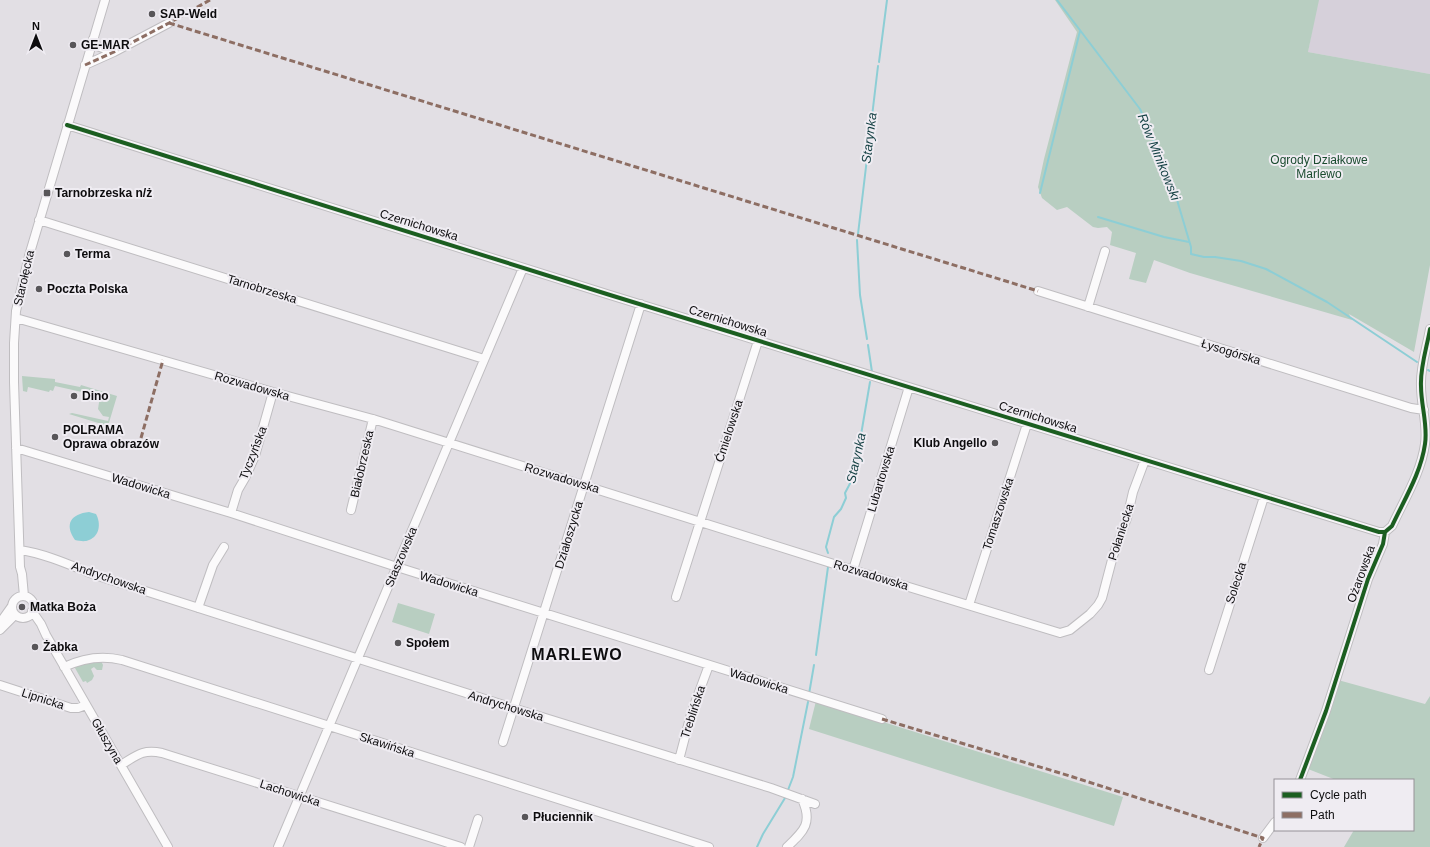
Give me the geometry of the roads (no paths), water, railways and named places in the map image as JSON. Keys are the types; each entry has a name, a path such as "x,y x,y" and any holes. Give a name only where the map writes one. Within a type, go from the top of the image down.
{"street":[{"name":"Starołęcka","path":"20,597 18,574 20,566 20,550 14,357 16,318 21,284 105,0"},
{"path":"85,65 169,24"},
{"path":"93,39 97,46 114,52"},
{"name":"Czernichowska","path":"67,125 1026,424 1379,532 1385,532"},
{"name":"Tarnobrzeska","path":"39,220 484,359"},
{"path":"1088,307 1105,251"},
{"name":"Staszowska","path":"278,847 523,268"},
{"name":"Łysogórska","path":"1038,291 1411,408 1424,410"},
{"name":"Działoszycka","path":"503,742 641,304"},
{"name":"Rozwadowska","path":"16,318 273,392 373,419 853,570 1060,633 1070,630 1090,614 1098,605"},
{"name":"Ożarowska","path":"1300,779 1326,711 1368,579 1383,544 1385,532 1392,526 1421,464 1426,439 1421,383 1430,329"},
{"name":"Ćmielowska","path":"676,597 758,341"},
{"name":"Lubartowska","path":"853,570 909,387"},
{"name":"Tyczyńska","path":"230,513 238,490 255,456 273,392"},
{"name":"Białobrzeska","path":"351,510 373,419"},
{"name":"Tomaszowska","path":"969,605 1026,424"},
{"name":"Wadowicka","path":"16,448 230,513 544,614 882,719"},
{"name":"Połaniecka","path":"1098,605 1105,590 1109,570 1127,518 1133,492 1145,460"},
{"name":"Solecka","path":"1209,670 1264,497"},
{"path":"198,608 213,565 224,547"},
{"name":"Andrychowska","path":"20,550 50,558 95,575 358,659 771,788 815,804"},
{"path":"0,623 12,606 12,603 20,597 32,602 29,614 21,618 15,615 12,606"},
{"name":"Głuszyna","path":"29,614 46,635 168,847"},
{"path":"0,630 15,615"},
{"name":"Skawińska","path":"64,667 77,661 92,658 115,658 709,847"},
{"name":"Treblińska","path":"679,760 691,714 709,665"},
{"name":"Lipnicka","path":"0,686 71,708 78,708 86,705"},
{"name":"Lachowicka","path":"121,765 141,753 153,751 162,753 461,847"},
{"path":"786,847 796,838 805,826 807,818 802,800"},
{"path":"469,847 478,819"},
{"path":"1263,838 1274,823"}],"water":[{"path":"89,512 96,514 99,521 95,536 87,541 75,540 70,529 71,521 78,515"}],"waterway":[{"name":"Starynka","path":"879,62 887,0"},
{"name":"Rów Minikowski","path":"1057,0 1140,109 1172,183 1191,247 1191,254 1241,261 1266,269 1327,302 1417,362"},
{"path":"1040,193 1080,31"},
{"name":"Starynka","path":"858,234 878,66"},
{"path":"1098,217 1164,237 1189,242"},
{"name":"Starynka","path":"857,240 860,295 867,339"},
{"name":"Starynka","path":"868,345 872,372"},
{"name":"Starynka","path":"828,553 826,547 834,517 841,509 846,498 845,493 854,476 870,382"},
{"name":"Starynka","path":"816,655 828,567"},
{"name":"Starynka","path":"809,694 814,665"},
{"name":"Starynka","path":"788,790 793,777 808,702"},
{"name":"Starynka","path":"757,847 763,834 785,798"}],"place":[{"name":"SAP-Weld","path":"152,14"},
{"name":"GE-MAR","path":"73,45"},
{"name":"Tarnobrzeska n/ż","path":"47,193"},
{"name":"Terma","path":"67,254"},
{"name":"Poczta Polska","path":"39,289"},
{"name":"Dino","path":"74,396"},
{"name":"POLRAMA Oprawa obrazów","path":"55,437"},
{"name":"Klub Angello","path":"995,443"},
{"name":"Matka Boża","path":"22,607"},
{"name":"Społem","path":"398,643"},
{"name":"Żabka","path":"35,647"},
{"name":"Płuciennik","path":"525,817"}],"district":[{"name":"MARLEWO","path":"577,654"}],"park label":[{"name":"Ogrody Działkowe Marlewo","path":"1319,167"}]}
